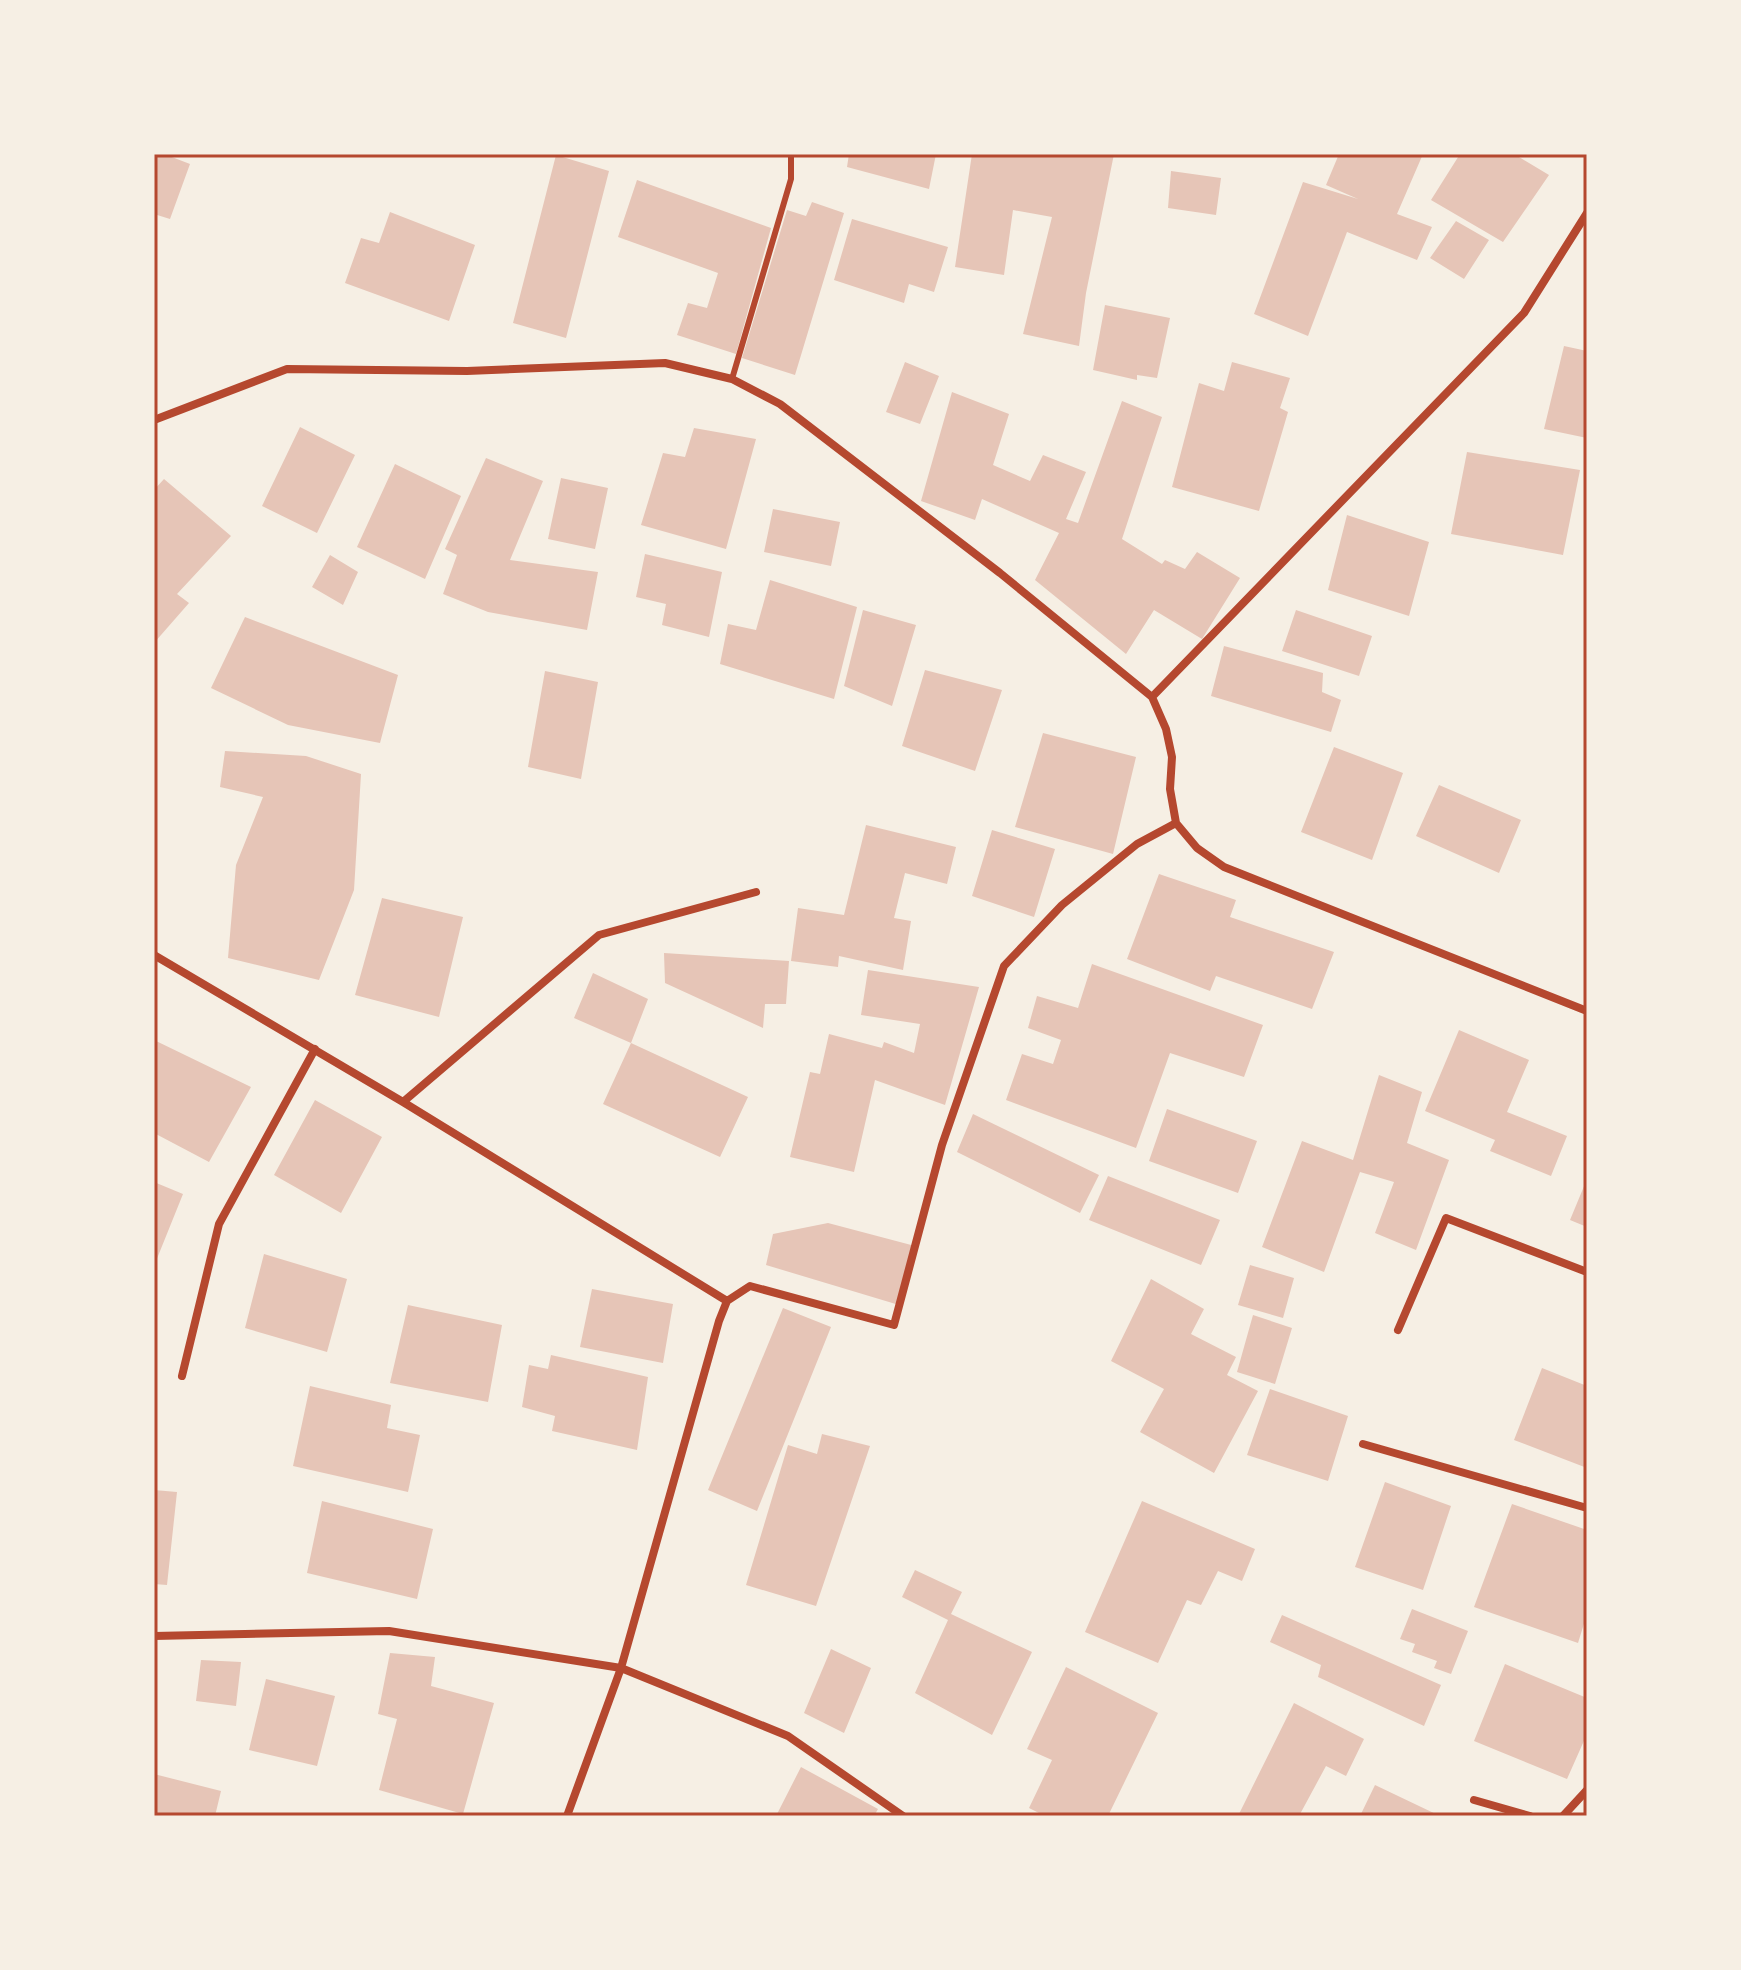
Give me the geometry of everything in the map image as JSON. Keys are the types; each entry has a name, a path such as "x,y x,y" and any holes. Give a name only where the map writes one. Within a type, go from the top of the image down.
{"street":[{"path":"1152,697 1524,313 1587,213"},
{"path":"154,420 287,369 467,371 665,363 732,379 780,404 1000,573 1152,697 1166,729 1172,757 1170,789 1176,823 1197,848 1224,867 1587,1011"},
{"path":"567,1816 621,1668 727,1301 750,1286 894,1325 942,1145 1004,966 1062,905 1137,844 1176,823"},
{"path":"403,1102 599,935 756,892"},
{"path":"154,955 403,1102 727,1301"},
{"path":"182,1376 219,1224 315,1049"},
{"path":"1398,1330 1446,1218 1587,1272"},
{"path":"1363,1444 1587,1508"},
{"path":"154,1636 389,1631 621,1668 788,1736 903,1816"},
{"path":"1563,1816 1587,1790"},
{"path":"1474,1800 1530,1816"}],"lane":[{"path":"732,379 791,179 791,154"}],"building":[{"path":"154,154 164,154 190,164 170,219 154,214"},
{"path":"849,154 936,154 929,189 847,167"},
{"path":"972,154 1114,154 1086,293 1079,346 1023,334 1052,217 1013,210 1004,275 955,267"},
{"path":"1339,154 1423,154 1397,214 1432,227 1417,260 1347,232 1308,336 1254,314 1303,182 1358,199 1326,185"},
{"path":"1460,154 1514,154 1549,175 1503,242 1431,200"},
{"path":"556,155 609,171 566,338 513,323"},
{"path":"1171,171 1221,178 1216,215 1168,208"},
{"path":"637,180 771,228 736,354 677,335 688,303 707,308 718,273 618,237"},
{"path":"812,202 844,213 795,375 742,358 787,210 806,216"},
{"path":"390,212 475,245 449,321 345,283 361,238 379,243"},
{"path":"852,219 948,247 934,292 909,284 904,303 834,280"},
{"path":"1456,221 1489,240 1464,279 1430,258"},
{"path":"1105,305 1170,318 1157,378 1137,375 1137,380 1093,370"},
{"path":"1564,346 1587,351 1587,438 1544,429"},
{"path":"905,362 939,376 920,424 886,412"},
{"path":"1232,362 1290,378 1280,408 1288,412 1259,511 1172,487 1199,383 1224,391"},
{"path":"952,392 1009,414 993,465 1030,481 1043,455 1086,472 1066,519 1078,523 1122,401 1162,417 1122,539 1162,564 1165,560 1185,569 1197,552 1240,578 1202,639 1154,610 1126,654 1035,580 1059,533 982,499 975,520 921,501"},
{"path":"300,427 355,455 317,533 262,506"},
{"path":"694,428 756,439 726,549 641,525 663,453 685,457"},
{"path":"1467,452 1580,470 1563,555 1451,534"},
{"path":"486,458 543,481 510,560 598,572 587,630 488,612 443,594 457,555 445,549"},
{"path":"395,464 461,496 425,579 357,547"},
{"path":"561,478 608,488 595,549 548,539"},
{"path":"164,479 231,536 177,594 189,603 154,643 154,490"},
{"path":"773,509 840,522 831,566 764,552"},
{"path":"1347,515 1429,542 1409,616 1328,590"},
{"path":"645,554 722,572 709,637 662,625 666,604 636,597"},
{"path":"330,555 358,572 343,605 312,587"},
{"path":"770,580 857,607 834,699 720,664 728,624 756,630"},
{"path":"863,610 916,625 892,706 844,686"},
{"path":"1296,610 1372,636 1359,676 1282,651"},
{"path":"245,617 398,675 380,743 288,725 211,688"},
{"path":"1224,646 1323,673 1322,692 1341,700 1331,732 1211,696"},
{"path":"925,670 1002,690 975,771 902,746"},
{"path":"545,671 598,682 581,779 528,767"},
{"path":"1043,733 1136,757 1113,854 1015,827"},
{"path":"1334,747 1403,773 1372,860 1301,832"},
{"path":"225,751 306,756 361,774 354,890 319,980 228,958 236,865 263,797 220,787"},
{"path":"1439,785 1521,820 1499,873 1416,836"},
{"path":"866,825 956,847 947,884 905,873 894,918 911,921 903,970 839,956 838,967 791,961 798,908 844,915"},
{"path":"992,830 1055,849 1034,917 972,896"},
{"path":"1159,874 1236,900 1230,917 1334,952 1312,1009 1216,976 1210,991 1127,959"},
{"path":"382,898 463,917 439,1017 355,995"},
{"path":"664,953 789,961 786,1004 765,1004 763,1028 665,983"},
{"path":"1092,964 1263,1025 1244,1077 1170,1053 1136,1148 1006,1100 1022,1054 1053,1064 1061,1040 1028,1028 1037,996 1078,1008"},
{"path":"868,970 979,987 945,1105 875,1080 854,1172 790,1157 810,1072 820,1074 829,1034 882,1048 884,1042 914,1053 920,1024 861,1015"},
{"path":"593,973 648,999 631,1043 574,1018"},
{"path":"1459,1030 1529,1060 1507,1112 1567,1136 1551,1176 1490,1151 1495,1140 1425,1111"},
{"path":"154,1040 251,1087 209,1162 154,1133"},
{"path":"631,1043 748,1097 720,1157 603,1104"},
{"path":"1379,1075 1422,1092 1407,1143 1449,1160 1416,1250 1375,1233 1394,1182 1360,1172 1324,1272 1262,1247 1302,1141 1353,1160"},
{"path":"315,1100 382,1137 341,1213 274,1175"},
{"path":"1167,1109 1257,1141 1238,1193 1149,1161"},
{"path":"973,1114 1099,1175 1080,1213 957,1152"},
{"path":"1108,1176 1220,1220 1201,1265 1089,1220"},
{"path":"1587,1179 1587,1227 1570,1220"},
{"path":"154,1182 183,1194 154,1266"},
{"path":"828,1223 915,1246 899,1305 766,1265 773,1234"},
{"path":"264,1254 347,1279 327,1352 245,1328"},
{"path":"1250,1265 1294,1278 1283,1318 1238,1305"},
{"path":"1151,1279 1204,1309 1191,1334 1236,1357 1227,1375 1258,1391 1214,1473 1140,1432 1164,1389 1111,1361"},
{"path":"592,1289 673,1304 663,1363 580,1347"},
{"path":"408,1305 502,1325 488,1402 390,1383"},
{"path":"783,1308 831,1327 757,1511 708,1490"},
{"path":"1253,1315 1292,1328 1275,1384 1237,1372"},
{"path":"551,1355 648,1377 637,1450 552,1431 555,1416 522,1407 529,1365 548,1369"},
{"path":"1542,1368 1587,1386 1587,1468 1514,1440"},
{"path":"310,1386 391,1405 387,1428 420,1435 408,1492 293,1466"},
{"path":"1270,1389 1348,1416 1328,1481 1247,1455"},
{"path":"822,1434 870,1446 816,1606 746,1585 788,1445 817,1454"},
{"path":"1385,1482 1451,1506 1423,1590 1355,1567"},
{"path":"154,1490 177,1492 167,1585 154,1584"},
{"path":"322,1501 433,1529 417,1599 307,1573"},
{"path":"1142,1501 1255,1549 1242,1581 1218,1571 1201,1605 1187,1600 1158,1663 1085,1632"},
{"path":"1512,1504 1587,1530 1587,1614 1578,1643 1474,1607"},
{"path":"915,1570 962,1592 951,1614 1032,1652 992,1735 915,1693 948,1620 902,1597"},
{"path":"1412,1609 1468,1631 1451,1674 1434,1668 1437,1661 1412,1652 1415,1644 1400,1639"},
{"path":"1282,1615 1441,1685 1424,1726 1318,1677 1321,1665 1270,1642"},
{"path":"831,1649 871,1668 844,1733 804,1713"},
{"path":"390,1653 435,1657 431,1686 494,1703 463,1814 379,1790 397,1719 378,1714"},
{"path":"201,1660 241,1662 236,1706 196,1701"},
{"path":"1505,1664 1587,1698 1587,1734 1567,1779 1474,1741"},
{"path":"1066,1667 1158,1713 1108,1816 1045,1816 1029,1808 1052,1760 1027,1749"},
{"path":"266,1679 335,1696 317,1766 249,1750"},
{"path":"1294,1703 1364,1739 1346,1776 1326,1766 1299,1816 1238,1816"},
{"path":"801,1767 878,1809 874,1816 776,1816"},
{"path":"154,1774 221,1791 215,1816 154,1816"},
{"path":"1375,1785 1440,1816 1360,1816"}]}
